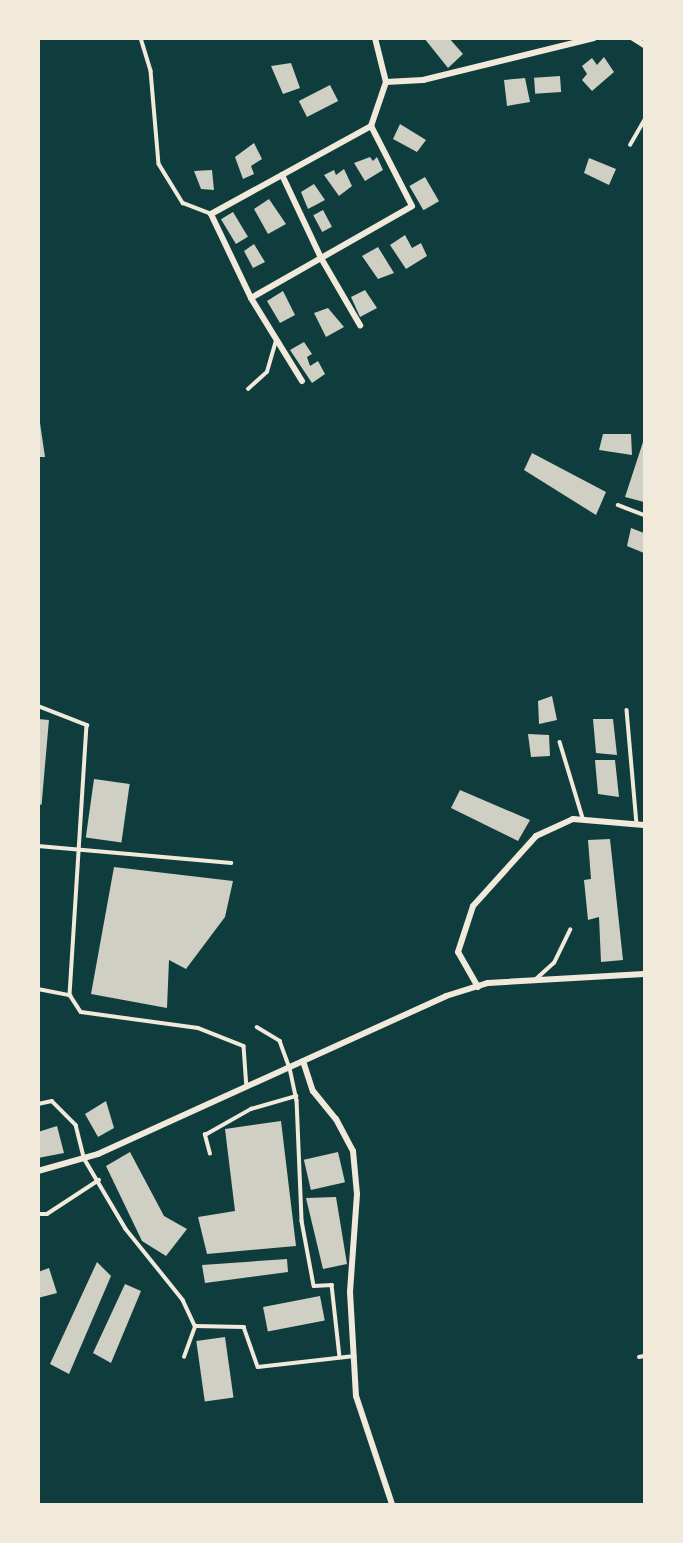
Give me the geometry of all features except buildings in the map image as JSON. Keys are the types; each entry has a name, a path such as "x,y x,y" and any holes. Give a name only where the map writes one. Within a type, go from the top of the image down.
{"street":[{"path":"302,381 251,298 211,214 371,126 386,82 375,38"},
{"path":"386,82 423,80 594,38"},
{"path":"634,38 645,45"},
{"path":"251,298 412,206 371,126"},
{"path":"282,175 321,258 360,325"},
{"path":"478,986 457,952 473,906 536,836 573,819 641,825"},
{"path":"38,1171 84,1158 478,986 645,974"},
{"path":"303,1061 313,1091 336,1119 353,1151 357,1194 350,1292 356,1396 392,1504"}],"lane":[{"path":"141,38 151,71 159,164 183,203 211,214"},
{"path":"631,145 645,121"},
{"path":"248,389 267,372 276,339"},
{"path":"618,505 645,515"},
{"path":"38,706 87,725 70,995 81,1012 198,1028 244,1046 247,1087"},
{"path":"627,710 641,825"},
{"path":"560,742 583,820"},
{"path":"38,846 230,863"},
{"path":"534,981 554,963 570,930"},
{"path":"38,989 70,995"},
{"path":"257,1027 280,1041 290,1068 296,1096 302,1221 314,1286 332,1285 340,1357"},
{"path":"210,1154 205,1135 251,1109 296,1096"},
{"path":"38,1104 52,1101 76,1125 84,1158 126,1229 183,1300 195,1326 184,1357"},
{"path":"38,1214 47,1214 99,1180"},
{"path":"195,1326 244,1326 258,1367 354,1356"}]}
